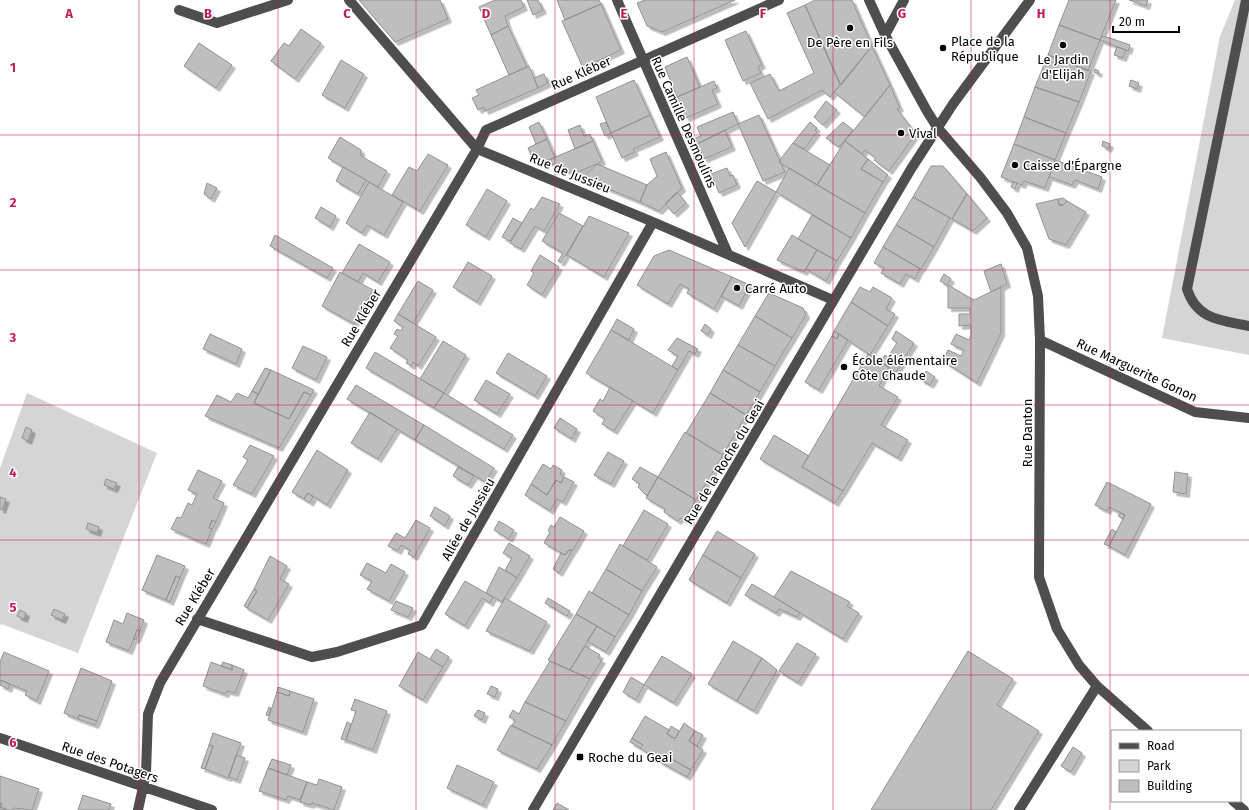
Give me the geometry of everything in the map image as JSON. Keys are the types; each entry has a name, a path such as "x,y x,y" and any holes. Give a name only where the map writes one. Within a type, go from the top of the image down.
{"street":[{"path":"178,10 217,23 288,0"},
{"name":"Rue de Jussieu","path":"349,0 477,149 653,222 833,300"},
{"name":"Rue Camille Desmoulins","path":"618,0 728,254"},
{"name":"Rue Kléber","path":"138,810 144,788 148,714 160,683 477,149 486,130 779,0"},
{"name":"Rue Danton","path":"869,0 885,35 937,128 980,177 1007,213 1027,248 1038,296 1040,340 1039,577 1057,629 1079,665 1097,686 1147,730"},
{"path":"885,35 904,0"},
{"path":"937,128 1030,0"},
{"path":"1246,0 1187,289 1191,302 1208,317 1249,326"},
{"name":"Rue de la Roche du Geai","path":"533,810 833,300 937,128"},
{"name":"Allée de Jussieu","path":"197,619 312,657 337,652 422,625 653,222"},
{"name":"Rue Marguerite Gonon","path":"1040,340 1195,412 1249,418"},
{"path":"1019,810 1097,686"},
{"name":"Rue des Potagers","path":"0,738 212,810"},
{"path":"1234,802 1244,810"}],"green space":[{"path":"1235,0 1249,0 1249,355 1162,338 1220,36"},
{"path":"27,393 157,453 78,653 1,624 0,626 0,468"}],"building":[{"path":"359,0 440,0 448,19 395,42"},
{"path":"495,0 521,0 524,7 505,16 508,26 491,35 479,7"},
{"path":"527,0 538,0 543,10 533,15"},
{"path":"557,0 599,0 601,4 565,20"},
{"path":"645,0 735,0 662,32 647,26 637,3"},
{"path":"815,0 852,0 872,46 841,85 805,5"},
{"path":"1069,0 1116,0 1100,40 1059,25"},
{"path":"1129,0 1148,0 1146,6"},
{"path":"601,4 621,50 583,68 562,21"},
{"path":"805,5 840,85 830,97 822,90 768,119 750,83 770,74 779,91 814,73 787,13"},
{"path":"1059,25 1100,40 1088,71 1048,55"},
{"path":"508,26 527,67 509,75 491,35"},
{"path":"301,29 321,43 295,79 271,61 284,43 289,46"},
{"path":"746,31 762,65 758,67 761,73 743,81 725,40"},
{"path":"1102,36 1130,45 1128,51 1100,40"},
{"path":"199,43 232,65 216,88 184,66"},
{"path":"872,46 890,85 865,117 834,92"},
{"path":"1117,47 1126,50 1123,58 1114,55"},
{"path":"1048,55 1091,71 1079,102 1035,87"},
{"path":"687,57 700,87 677,97 665,67"},
{"path":"341,60 364,74 345,108 322,95"},
{"path":"529,66 538,88 485,111 484,107 478,110 472,98 479,95 476,90"},
{"path":"1095,69 1099,71 1098,74 1094,72"},
{"path":"544,74 548,83 538,88 534,78"},
{"path":"634,80 650,115 611,133 596,97"},
{"path":"1131,80 1139,83 1137,89 1129,86"},
{"path":"714,81 717,88 712,90 718,104 686,118 677,97"},
{"path":"890,85 900,108 897,109 916,134 889,171 874,160 876,158 865,150 862,154 845,141"},
{"path":"1035,87 1079,102 1066,133 1024,117"},
{"path":"826,101 837,110 823,125 814,117"},
{"path":"733,112 738,124 697,144 695,138 701,136 697,127"},
{"path":"650,115 660,137 633,149 635,152 622,158 611,133"},
{"path":"759,115 785,172 763,181 738,124"},
{"path":"1024,117 1066,133 1055,160 1014,144"},
{"path":"539,122 547,139 536,144 529,127"},
{"path":"606,122 611,133 605,136 600,124"},
{"path":"810,122 817,128 815,130 817,132 804,149 793,143"},
{"path":"843,122 853,130 839,147 826,138"},
{"path":"580,125 584,136 590,134 593,141 575,149 568,130"},
{"path":"725,130 732,147 704,159 697,144"},
{"path":"340,137 361,150 361,156 387,171 378,187 328,158"},
{"path":"547,139 555,158 546,161 531,155 528,148"},
{"path":"593,141 602,161 597,164 573,174 546,161"},
{"path":"845,141 868,159 861,169 883,182 865,213 817,185"},
{"path":"1103,141 1110,144 1108,149 1102,146"},
{"path":"793,143 830,165 817,185 780,163 779,161"},
{"path":"1014,144 1055,160 1045,188 1024,181 1022,185 1001,177"},
{"path":"666,152 682,188 659,211 640,202 647,185 657,176 650,159"},
{"path":"428,154 448,165 420,211 392,195 409,167 417,171"},
{"path":"868,159 888,175 883,182 861,169"},
{"path":"1055,160 1102,177 1098,189 1075,180 1072,185 1049,177"},
{"path":"597,164 647,185 640,202 582,178"},
{"path":"931,166 943,166 967,194 952,219 913,197"},
{"path":"343,167 366,180 358,194 336,181"},
{"path":"727,168 730,176 733,175 737,185 719,193 711,174"},
{"path":"789,168 865,213 851,238 776,192"},
{"path":"757,181 776,192 745,247 732,223"},
{"path":"369,182 403,202 384,235 367,225 362,233 346,223"},
{"path":"1013,182 1017,183 1015,189 1011,187"},
{"path":"207,183 217,188 211,199 204,194"},
{"path":"487,189 507,201 486,237 466,225"},
{"path":"677,192 686,203 674,214 665,204"},
{"path":"967,194 987,218 973,231 952,219"},
{"path":"542,197 560,204 544,231 535,226 521,249 510,243 531,208 534,210"},
{"path":"913,197 950,218 934,247 896,225"},
{"path":"1063,198 1067,201 1063,205 1059,205 1058,199"},
{"path":"1058,199 1059,205 1063,205 1067,201 1086,212 1066,245 1049,239 1036,204"},
{"path":"321,207 336,216 330,227 315,218"},
{"path":"559,213 583,226 561,263 558,261 563,253 542,241"},
{"path":"812,215 851,238 837,261 798,239"},
{"path":"589,216 629,233 604,277 567,255"},
{"path":"513,218 522,223 510,241 502,237"},
{"path":"896,225 934,247 921,269 883,247"},
{"path":"275,235 333,268 327,278 270,246"},
{"path":"792,235 817,250 804,272 777,260"},
{"path":"359,244 390,262 378,282 363,273 358,282 342,273"},
{"path":"883,247 920,269 915,279 906,274 900,284 881,273 884,268 874,263"},
{"path":"669,250 732,277 714,309 687,293 689,289 680,284 668,304 637,285 654,256"},
{"path":"817,250 837,261 826,281 806,269"},
{"path":"540,255 559,267 542,295 527,285 534,273 531,271"},
{"path":"468,262 492,276 477,302 453,287"},
{"path":"1001,264 1007,284 991,292 984,271"},
{"path":"340,272 373,290 354,324 322,306"},
{"path":"944,274 951,279 947,285 940,281"},
{"path":"732,277 750,285 739,306 721,296"},
{"path":"418,281 433,290 413,323 398,314"},
{"path":"948,285 974,300 1001,287 1001,333 977,383 943,361 948,350 961,356 964,350 951,344 956,334 969,340 971,335 971,325 959,326 959,314 970,314 970,308 948,308"},
{"path":"860,287 870,292 873,287 892,298 886,309 895,314 888,326 851,302"},
{"path":"769,293 803,308 806,315 792,338 755,316"},
{"path":"851,302 888,326 870,355 834,331"},
{"path":"398,314 436,337 418,366 413,362 411,366 406,363 408,360 390,348 398,336 394,334 397,329 401,331 403,327 394,321"},
{"path":"755,316 792,338 775,366 738,345"},
{"path":"617,319 634,329 629,340 611,330"},
{"path":"705,324 711,329 708,335 701,331"},
{"path":"611,330 678,370 653,413 586,373"},
{"path":"834,331 839,334 837,339 832,336"},
{"path":"896,331 914,343 896,372 880,362 885,355 888,357 897,343 892,339"},
{"path":"210,334 242,349 236,364 203,349"},
{"path":"839,334 848,340 819,390 805,382 832,336 837,339"},
{"path":"677,338 698,349 695,354 689,351 678,370 672,366 678,356 668,350"},
{"path":"443,341 466,355 444,393 420,379"},
{"path":"738,345 775,366 760,392 723,370"},
{"path":"303,346 327,357 316,380 292,368"},
{"path":"375,352 444,393 434,408 366,368"},
{"path":"508,353 547,376 535,396 496,373"},
{"path":"868,354 889,367 879,386 898,397 881,425 908,440 898,458 872,443 843,491 802,467"},
{"path":"265,368 271,370 258,394 252,391"},
{"path":"271,370 314,390 311,395 304,392 289,419 254,403"},
{"path":"723,370 760,392 746,415 710,393"},
{"path":"926,371 935,377 930,385 921,380"},
{"path":"486,380 510,394 497,414 474,400"},
{"path":"356,385 424,425 415,440 347,399"},
{"path":"610,387 633,401 614,431 602,424 605,419 593,411 600,399 603,401"},
{"path":"252,391 258,394 254,403 289,419 304,392 311,395 279,448 205,416 217,395 231,402 237,393 248,398"},
{"path":"444,393 513,435 504,449 434,408"},
{"path":"710,393 746,415 723,455 686,433"},
{"path":"370,412 397,429 378,459 351,443"},
{"path":"560,418 577,429 572,439 554,428"},
{"path":"424,425 494,468 485,482 415,440"},
{"path":"26,427 32,430 28,441 22,438"},
{"path":"685,432 723,455 696,500 658,477"},
{"path":"774,435 809,456 802,467 843,491 835,503 760,459"},
{"path":"250,445 274,456 252,494 233,485 248,460 243,457"},
{"path":"317,450 348,470 327,505 308,493 304,499 292,492"},
{"path":"608,452 624,461 611,484 594,475"},
{"path":"543,464 551,469 553,465 562,470 560,474 564,477 561,483 556,480 547,495 531,484"},
{"path":"458,467 474,476 468,485 453,476"},
{"path":"640,467 658,477 647,496 638,487 640,484 632,479"},
{"path":"198,470 222,481 213,498 224,503 216,522 212,520 209,528 212,529 206,544 171,529 177,517 181,518 188,503 192,505 197,494 188,490"},
{"path":"1175,472 1188,474 1186,494 1173,492"},
{"path":"564,477 574,482 563,502 557,499 550,511 525,495 531,484 547,495 556,480 561,483"},
{"path":"658,477 696,500 684,520 680,518 678,521 664,512 665,509 646,498"},
{"path":"106,479 117,483 114,489 104,485"},
{"path":"1107,482 1151,504 1125,555 1109,546 1125,515 1109,507 1107,511 1095,505"},
{"path":"308,493 313,497 310,503 304,499"},
{"path":"0,497 6,499 2,510 0,509"},
{"path":"435,507 450,516 445,526 430,516"},
{"path":"644,510 668,524 647,560 623,546"},
{"path":"1120,513 1125,515 1123,519 1118,516"},
{"path":"560,517 584,531 573,550 569,550 565,555 544,543 550,532 548,531 551,525 554,527"},
{"path":"212,520 216,522 212,529 209,528"},
{"path":"416,520 430,528 414,557 408,554 410,550 401,545 398,551 388,546 396,533 405,538"},
{"path":"499,521 514,530 509,539 494,530"},
{"path":"88,523 99,527 97,533 86,529"},
{"path":"1112,529 1116,532 1109,546 1104,544"},
{"path":"717,531 755,554 741,578 703,555"},
{"path":"509,543 530,556 517,578 505,570 512,558 503,553"},
{"path":"620,544 657,567 642,591 606,569"},
{"path":"569,550 572,551 559,573 553,569 561,553 565,555"},
{"path":"157,555 185,566 180,578 176,576 166,600 142,590"},
{"path":"703,555 741,578 727,603 689,580"},
{"path":"270,556 287,566 280,579 289,584 268,620 247,608 257,591 254,589"},
{"path":"367,563 386,573 391,564 405,572 389,601 367,589 372,581 360,575"},
{"path":"499,567 517,578 502,602 486,593"},
{"path":"606,569 642,591 629,615 592,593"},
{"path":"791,571 850,602 847,606 859,613 843,639 774,597"},
{"path":"176,576 180,578 170,602 166,600"},
{"path":"465,581 493,597 490,603 482,598 465,626 445,614"},
{"path":"752,584 800,613 797,617 779,609 776,613 745,595"},
{"path":"254,589 257,591 247,608 244,606"},
{"path":"589,591 629,615 615,637 576,614"},
{"path":"505,598 547,622 530,651 486,631"},
{"path":"548,598 570,611 567,616 545,603"},
{"path":"396,601 413,608 408,617 391,610"},
{"path":"54,609 65,614 62,620 51,615"},
{"path":"20,610 26,613 24,619 17,616"},
{"path":"127,613 144,620 140,631 137,630 129,651 106,642 114,620 123,624"},
{"path":"576,614 597,626 570,670 548,660"},
{"path":"597,626 615,637 606,652 587,641"},
{"path":"137,630 140,631 136,640 134,639"},
{"path":"733,641 762,658 737,701 708,684"},
{"path":"797,643 816,654 798,683 779,671"},
{"path":"585,646 600,655 598,658 602,660 590,679 570,670"},
{"path":"436,649 449,657 443,667 430,659"},
{"path":"968,651 1013,679 997,705 1039,731 991,810 871,810"},
{"path":"4,652 49,671 37,701 25,695 27,691 0,680 0,662"},
{"path":"418,652 443,667 423,700 399,686"},
{"path":"662,656 692,674 674,703 644,685"},
{"path":"762,658 777,670 754,711 737,701"},
{"path":"550,661 590,679 566,721 525,702"},
{"path":"211,662 232,670 232,665 244,670 235,693 227,691 225,694 203,686"},
{"path":"223,662 232,665 232,670 221,666"},
{"path":"81,668 112,681 97,721 79,715 78,719 64,713"},
{"path":"631,677 644,685 636,700 623,692"},
{"path":"0,680 10,684 8,689 0,685"},
{"path":"491,686 498,689 495,697 487,694"},
{"path":"278,687 290,691 289,696 277,692"},
{"path":"290,691 314,699 303,732 268,720 277,692 289,696"},
{"path":"355,699 387,711 373,750 346,740 356,711 351,710"},
{"path":"525,702 566,721 552,745 512,726 515,720 509,717 513,710 519,714"},
{"path":"269,707 271,708 269,716 266,715"},
{"path":"478,710 485,713 482,720 474,716"},
{"path":"79,715 97,721 95,725 78,719"},
{"path":"645,716 669,730 667,734 675,739 684,723 695,731 689,741 703,750 691,770 666,756 662,763 640,748 643,745 632,738"},
{"path":"347,722 351,724 346,740 341,739"},
{"path":"511,725 552,745 537,769 497,750"},
{"path":"671,726 679,731 675,739 667,734"},
{"path":"695,731 703,735 697,746 689,741"},
{"path":"213,733 241,743 228,778 205,769 213,746 209,745"},
{"path":"632,738 643,745 640,748 630,742"},
{"path":"209,745 213,746 205,769 201,768"},
{"path":"1073,747 1082,753 1071,772 1061,766"},
{"path":"236,755 245,758 237,780 229,777"},
{"path":"666,756 691,770 687,777 662,763"},
{"path":"272,759 291,765 287,775 268,768"},
{"path":"457,765 494,782 483,805 447,788"},
{"path":"268,768 307,782 300,800 288,796 286,800 259,791"},
{"path":"0,776 39,789 32,810 14,808 13,810 8,810 0,807 2,804 0,803"},
{"path":"319,779 342,787 334,810 312,803 311,805 300,802 307,782 317,785"},
{"path":"83,795 111,804 109,810 78,810"},
{"path":"557,803 569,810 553,810"},
{"path":"0,807 8,810 0,810"}],"place":[{"name":"De Père en Fils","path":"850,28"},
{"name":"Le Jardin d'Elijah","path":"1063,45"},
{"name":"Place de la République","path":"943,48"},
{"name":"Vival","path":"901,133"},
{"name":"Caisse d'Épargne","path":"1015,165"},
{"name":"Carré Auto","path":"737,288"},
{"name":"École élémentaire Côte Chaude","path":"844,367"},
{"name":"Roche du Geai","path":"580,757"}]}
